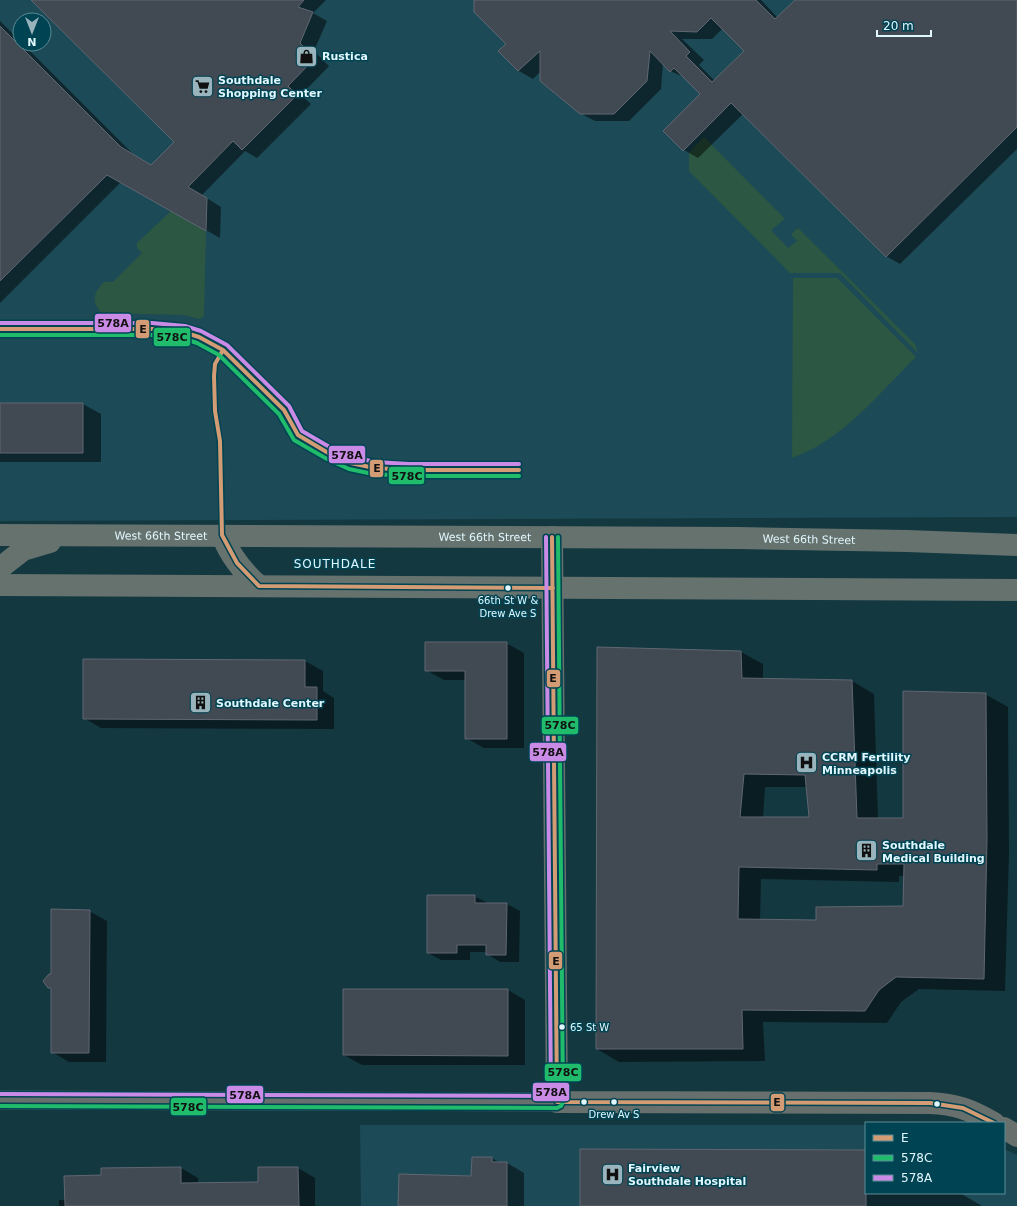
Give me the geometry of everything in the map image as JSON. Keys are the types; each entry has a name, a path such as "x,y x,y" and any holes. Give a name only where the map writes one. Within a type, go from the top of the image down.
{"main road":[{"name":"West 66th Street","path":"0,535 739,538 1017,545"},
{"path":"0,568 23,550 78,535"},
{"path":"222,535 227,548 240,569 259,586"},
{"path":"0,586 1017,590"}],"street":[{"path":"552,537 557,1102"},
{"path":"0,1100 930,1102 967,1108 992,1122"},
{"path":"1005,1129 1017,1136"}],"shaded area":[{"path":"0,0 1017,0 1017,517 0,521"},
{"name":"Fairview Southdale Hospital","path":"360,1125 865,1125 865,1194 1005,1194 1005,1149 1017,1155 1017,1206 361,1206"}],"green space":[{"path":"704,137 785,219 771,230 788,248 797,241 791,234 798,228 915,344 918,353 840,273 790,273 689,171 689,153"},
{"path":"171,211 206,231 204,316 200,319 184,315 102,313 98,309 95,301 98,290 104,282 113,282 142,253 137,248 137,243"},
{"path":"793,278 837,278 916,357 859,415 844,428 828,440 792,458"}],"building":[{"path":"31,0 304,0 298,7 313,12 300,43 315,58 288,86 297,95 242,150 233,141 188,187 207,198 206,231 107,175 0,281 0,26 12,38 12,52 26,52 121,147 151,165 174,142 52,21 52,12 43,12"},
{"path":"474,0 756,0 775,19 795,0 1017,0 1017,127 886,257 731,103 683,151 663,131 700,94 674,68 670,72 650,51 647,81 614,114 580,114 540,81 540,51 518,71 498,51 506,44 474,12","holes":["711,18 744,51 712,82 686,56 690,52 670,31 697,32"]},
{"path":"0,403 83,403 83,453 0,453"},
{"path":"425,642 507,642 507,739 465,739 465,671 425,671"},
{"path":"597,647 741,651 742,678 852,680 857,818 903,818 903,691 986,693 987,839 984,979 896,977 879,990 865,1011 742,1010 743,1049 596,1049","holes":["744,774 805,775 809,817 740,817","877,864 904,864 903,906 816,907 816,920 738,919 739,867 877,870"]},
{"name":"Southdale Center","path":"83,659 305,660 305,687 317,687 317,720 83,719"},
{"path":"427,895 475,895 475,903 507,903 506,955 486,955 486,945 457,945 457,953 427,953"},
{"path":"51,909 90,910 89,1053 51,1053 51,988 48,988 43,981 49,974 51,974"},
{"path":"343,989 508,989 508,1056 343,1055"},
{"path":"580,1149 865,1150 866,1206 580,1206"},
{"path":"472,1157 492,1157 492,1162 507,1162 507,1206 398,1206 399,1174 471,1176"},
{"path":"181,1167 181,1183 258,1182 258,1167 298,1167 299,1206 65,1206 64,1176 101,1175 101,1168"}],"transit line":[{"name":"578A","path":"0,323 152,323 185,326 201,331 227,345 289,406 302,431 333,449 353,457 375,462 409,464 519,464"},
{"name":"E","path":"0,329 152,329 183,332 199,337 223,350 284,410 298,435 330,454 351,463 374,468 409,470 519,470"},
{"name":"578C","path":"0,335 152,335 182,338 197,343 219,355 279,414 294,440 327,459 349,469 373,474 409,476 519,476"},
{"name":"E","path":"223,350 215,364 214,376 215,411 220,441 222,535 237,563 259,586 553,588"},
{"name":"578A","path":"0,1094 551,1096 546,537"},
{"name":"E","path":"552,537 557,1102"},
{"name":"578C","path":"0,1106 557,1108 561,1106 563,1102 558,537"},
{"name":"E","path":"557,1102 930,1103 963,1108 992,1122"}],"place":[{"name":"Rustica","path":"307,56"},
{"name":"Southdale Shopping Center","path":"203,86"},
{"name":"66th St W & Drew Ave S","path":"508,588"},
{"name":"Southdale Center","path":"200,703"},
{"name":"CCRM Fertility Minneapolis","path":"807,763"},
{"name":"Southdale Medical Building","path":"866,851"},
{"name":"65 St W","path":"562,1027"},
{"name":"Drew Av S","path":"614,1102"},
{"name":"Fairview Southdale Hospital","path":"613,1174"}],"district":[{"name":"SOUTHDALE","path":"335,564"}]}
